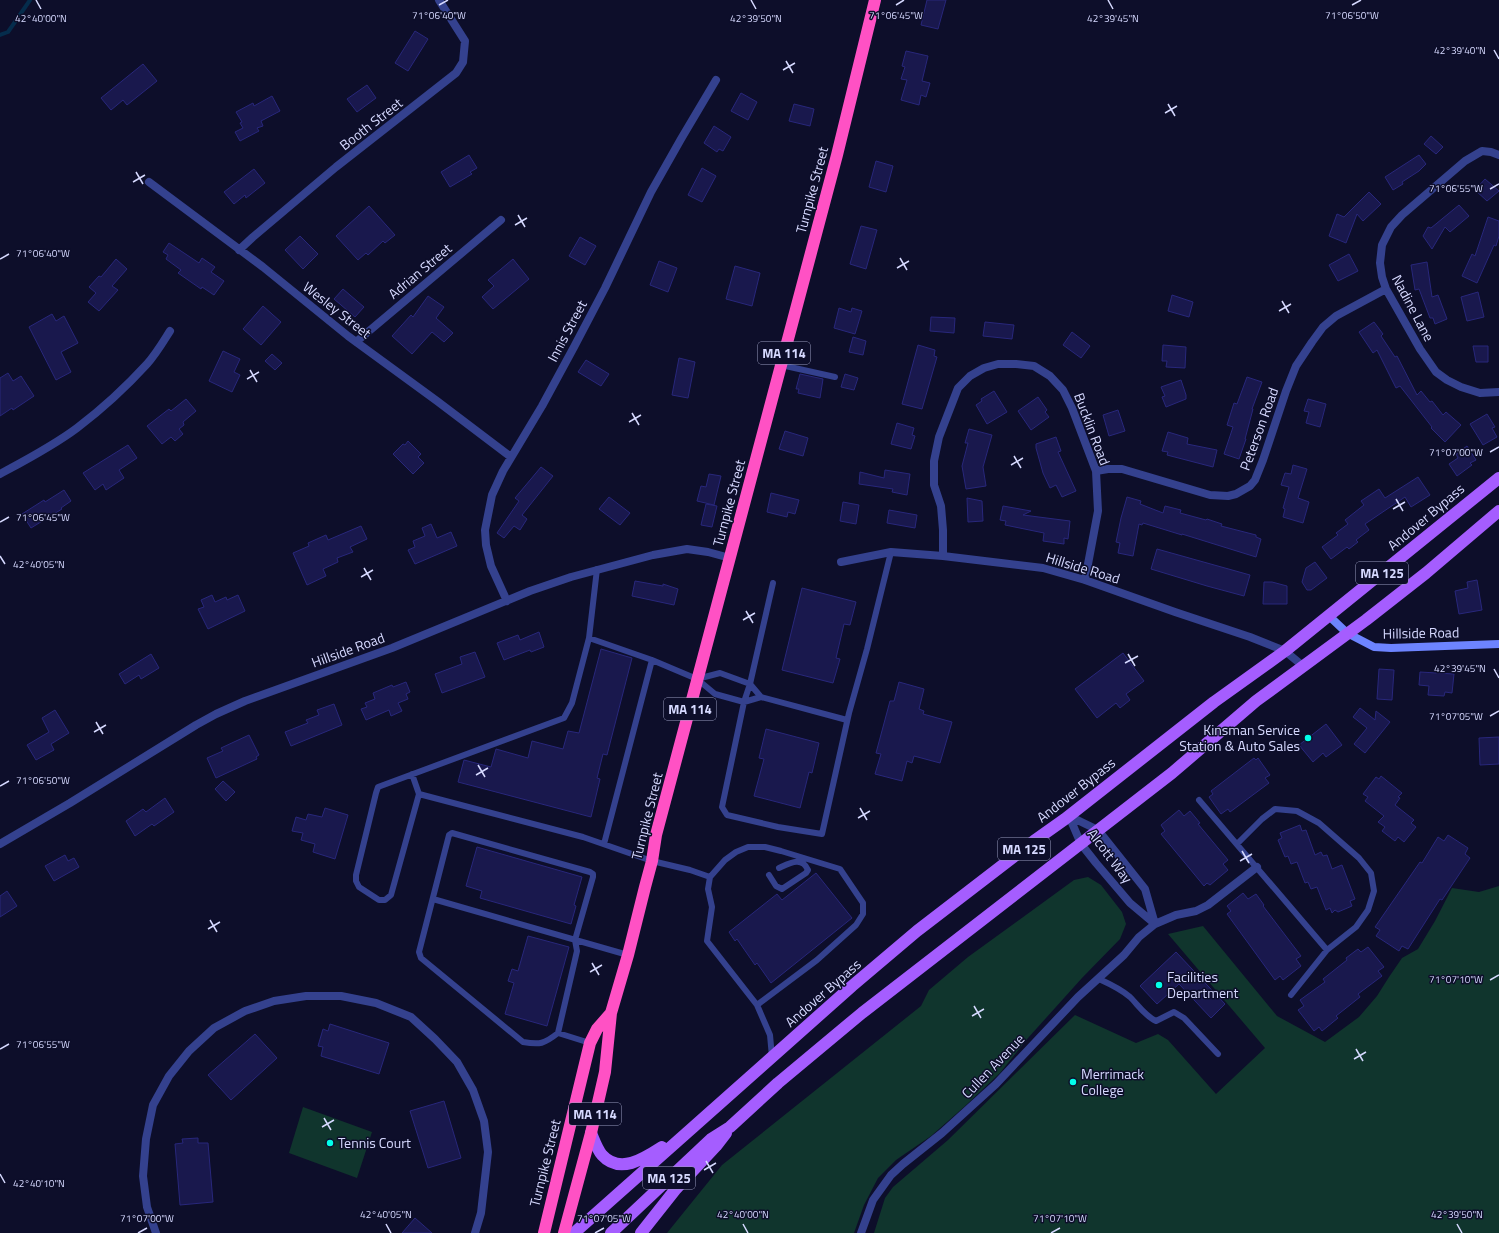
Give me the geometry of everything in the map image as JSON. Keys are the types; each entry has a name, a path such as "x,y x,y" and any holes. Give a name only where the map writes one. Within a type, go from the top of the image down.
{"highway":[{"name":"Turnpike Street","path":"564,1233 605,1072 611,1013 628,955 652,861 656,835 697,679 837,155 875,0"},
{"name":"Turnpike Street","path":"544,1233 590,1043 597,1029 611,1013"}],"main road":[{"name":"Andover Bypass","path":"574,1233 852,986 917,931 1069,816 1214,702 1285,651 1499,478"},
{"name":"MA 125","path":"611,1233 711,1139 730,1127 822,1045 1000,905 1172,773 1256,700 1348,634 1415,581 1499,511"},
{"name":"MA 125","path":"642,1233 675,1190 716,1146 730,1127"},
{"path":"590,1133 603,1156 614,1162 625,1164 640,1161 687,1132"}],"street":[{"name":"Booth Street","path":"240,250 253,236 336,167 456,73 463,62 465,41 439,0"},
{"name":"Innis Street","path":"507,601 491,566 486,545 485,530 492,495 503,471 542,406 605,288 651,192 716,80"},
{"name":"Nadine Lane","path":"1499,155 1482,151 1465,161 1402,215 1391,227 1382,244 1380,263 1386,289 1420,349 1436,372 1447,380 1461,387 1480,392 1499,392"},
{"name":"Wesley Street","path":"149,182 263,267 356,342 511,457"},
{"name":"Adrian Street","path":"356,342 501,220"},
{"name":"Peterson Road","path":"1096,472 1108,469 1122,469 1210,495 1228,496 1236,494 1250,486 1255,480 1264,460 1286,391 1296,366 1312,342 1323,327 1336,316 1386,289"},
{"path":"0,474 44,450 98,411 119,393 148,363 170,331"},
{"name":"Bucklin Road","path":"943,556 941,506 934,485 934,461 939,437 958,388 970,376 984,368 998,364 1034,366 1050,376 1063,390 1072,408 1096,472 1098,511 1085,580"},
{"name":"Hillside Road","path":"0,844 216,714 272,691 392,648 530,591 597,570 653,555 687,549 708,552 730,558"},
{"name":"Hillside Road","path":"841,562 892,552 943,556 1043,568 1085,580 1250,637 1285,651 1303,666"},
{"name":"Hillside Road","path":"1329,616 1348,634 1374,647 1391,648 1499,644"},
{"name":"Alcott Way","path":"1069,816 1098,830 1145,889 1155,924"},
{"name":"Alcott Way","path":"1069,816 1081,844 1130,903 1155,924"},
{"path":"1155,924 1176,915 1196,911 1208,905 1257,867"},
{"name":"Cullen Avenue","path":"861,1233 873,1200 891,1175 996,1084 1078,997 1124,955 1139,937 1155,924"},
{"path":"156,1233 147,1207 143,1176 146,1139 153,1105 169,1076 185,1056 214,1028 245,1011 274,1001 306,996 341,996 376,1003 411,1017 436,1039 457,1062 473,1090 482,1115 488,1152 481,1213 475,1233"}],"lane":[{"path":"781,365 835,377"},
{"path":"774,583 750,684 744,702 722,807 727,815 778,827 822,834 847,720 892,552"},
{"path":"412,774 420,794 391,895 386,900 379,900 359,887 356,882 356,875 378,787 412,774 564,718 572,703 589,638 597,570"},
{"path":"589,638 652,660 697,679 715,694 744,702 761,697 847,720"},
{"path":"604,844 652,660"},
{"path":"697,679 720,673 750,684 761,697"},
{"path":"420,794 583,837 652,861 690,870 710,877"},
{"path":"1199,800 1327,950"},
{"path":"1237,844 1275,808 1297,811 1319,823 1359,858 1371,873 1374,892 1368,910 1356,927 1327,950 1291,995"},
{"path":"452,833 590,872 593,878 575,940 577,951 558,1033 547,1042 534,1044 523,1042 421,958 419,952 449,836 452,833"},
{"path":"757,1005 817,960 856,925 863,914 863,903 840,869 765,847 748,847 736,852 725,860 710,877 708,889 712,906 706,941 757,1005 770,1035 772,1058"},
{"path":"769,875 776,886 782,889 806,873 808,870 806,864 799,861 791,862 779,868"},
{"path":"433,899 628,955"},
{"path":"1099,979 1113,985 1128,996 1150,1018 1156,1021 1174,1012 1184,1018 1218,1054"},
{"path":"558,1033 590,1043"}],"green space":[{"path":"1088,877 1101,885 1122,912 1126,924 1120,939 1082,978 1028,1038 1000,1073 931,1136 896,1160 878,1178 864,1205 854,1233 667,1233 722,1165 921,1006 929,990 968,957 1074,880"},
{"path":"1499,886 1499,1233 874,1233 885,1198 893,1187 948,1140 1075,1015 1136,1043 1158,1034 1168,1040 1216,1094 1265,1048 1168,934 1203,926 1277,1016 1325,1042 1359,1017 1377,996 1402,958 1418,949 1435,921 1452,888 1479,892"},
{"name":"Tennis Court","path":"303,1107 372,1132 357,1178 289,1153"}],"building":[{"path":"927,0 946,0 938,29 921,25"},
{"path":"415,31 428,39 408,71 395,63"},
{"path":"906,51 928,56 922,81 930,83 926,97 921,95 919,105 901,100 907,80 901,79 905,67 902,66"},
{"path":"143,64 157,81 127,105 123,100 111,110 101,98"},
{"path":"367,85 376,98 357,112 347,99"},
{"path":"741,93 757,102 748,120 731,111"},
{"path":"272,96 280,111 261,121 263,126 257,128 259,131 240,141 235,132 243,128 240,123 242,122 236,112 253,103 254,106"},
{"path":"794,104 814,109 810,126 789,121"},
{"path":"714,126 731,137 723,151 719,149 717,152 704,143"},
{"path":"1431,136 1443,147 1436,154 1424,144"},
{"path":"469,155 477,168 470,172 472,174 450,187 441,172"},
{"path":"1419,155 1426,164 1419,171 1402,182 1403,184 1393,190 1385,177"},
{"path":"876,161 893,166 886,192 869,187"},
{"path":"702,168 716,176 702,202 688,195"},
{"path":"254,169 265,183 246,198 245,195 234,204 224,192"},
{"path":"1485,179 1499,191 1487,201 1475,190"},
{"path":"1369,192 1381,204 1363,221 1357,214 1346,243 1329,236 1337,214 1344,217"},
{"path":"1459,205 1469,216 1450,232 1445,227 1432,249 1423,236 1428,227 1431,228"},
{"path":"369,206 395,235 385,243 383,241 368,255 366,253 358,260 336,236"},
{"path":"1488,217 1499,221 1499,236 1496,246 1494,245 1477,283 1462,276 1472,254 1475,256"},
{"path":"861,226 877,230 866,269 850,264"},
{"path":"300,236 318,254 303,269 285,250"},
{"path":"580,237 596,246 585,265 569,256"},
{"path":"169,243 199,263 202,258 215,267 211,272 224,281 214,295 202,287 201,289 178,273 181,270 166,259 168,255 163,252"},
{"path":"1349,254 1358,271 1338,281 1329,265"},
{"path":"116,259 127,269 112,286 118,290 99,311 88,302 96,293 89,287 99,276 101,277"},
{"path":"513,259 529,279 493,309 482,297 494,286 488,280"},
{"path":"659,261 677,268 668,292 650,285"},
{"path":"1427,262 1432,297 1438,295 1447,319 1435,324 1433,318 1430,318 1419,289 1415,290 1411,265"},
{"path":"735,266 760,273 752,306 726,299"},
{"path":"343,289 364,307 355,317 334,299"},
{"path":"1478,292 1484,317 1467,321 1461,297"},
{"path":"1172,295 1193,302 1189,317 1168,311"},
{"path":"428,296 444,307 436,318 453,333 444,342 432,332 412,354 392,336 411,315 413,317"},
{"path":"263,306 281,322 261,345 243,329"},
{"path":"839,308 851,312 852,308 862,311 855,334 834,328"},
{"path":"52,314 56,321 64,316 78,343 61,352 71,372 56,380 29,327"},
{"path":"931,317 955,318 954,333 930,331"},
{"path":"985,322 1014,325 1012,339 983,336"},
{"path":"1374,322 1383,334 1381,336 1395,357 1397,356 1417,395 1421,391 1430,402 1432,401 1443,415 1446,412 1461,425 1445,442 1431,428 1432,427 1400,386 1396,388 1377,350 1373,353 1359,332"},
{"path":"1072,332 1090,346 1081,358 1063,345"},
{"path":"853,337 866,341 863,355 849,352"},
{"path":"918,345 935,350 934,356 937,357 922,409 902,404"},
{"path":"1163,345 1186,347 1185,368 1166,367 1167,361 1162,361"},
{"path":"1473,346 1488,346 1488,362 1476,362"},
{"path":"223,351 240,359 234,372 240,375 232,392 209,381"},
{"path":"272,354 282,363 275,370 265,361"},
{"path":"679,358 695,362 688,398 672,395"},
{"path":"586,360 609,374 601,386 578,372"},
{"path":"8,373 13,381 21,376 34,396 13,410 12,408 0,416 0,378"},
{"path":"800,374 823,379 820,398 798,393 799,389 796,389"},
{"path":"845,374 858,378 854,390 841,387"},
{"path":"1247,377 1262,382 1252,409 1246,439 1239,459 1224,454 1233,427 1227,425 1234,403 1237,404"},
{"path":"1181,380 1186,399 1166,407 1162,397 1165,396 1161,387"},
{"path":"994,391 1007,412 987,424 976,405 982,401 981,399"},
{"path":"1038,397 1047,410 1045,412 1049,417 1031,430 1018,411"},
{"path":"186,399 196,411 183,422 184,425 179,429 183,434 175,441 171,437 162,444 147,426 169,409 171,411"},
{"path":"1308,399 1326,404 1320,427 1306,423 1309,412 1304,411"},
{"path":"1118,410 1125,431 1109,436 1103,415"},
{"path":"1487,414 1495,427 1492,428 1497,437 1483,445 1470,424"},
{"path":"897,423 914,428 912,435 915,436 911,449 891,444"},
{"path":"969,429 992,435 983,467 986,486 966,489 962,466 968,443 965,443"},
{"path":"785,431 808,438 803,456 779,449"},
{"path":"1168,432 1188,438 1187,444 1217,450 1213,467 1167,455 1168,452 1162,451"},
{"path":"1056,437 1061,451 1058,452 1076,491 1062,497 1056,485 1050,488 1043,473 1036,448 1036,444"},
{"path":"408,441 421,454 418,457 424,463 413,474 393,454"},
{"path":"128,445 137,458 119,470 124,478 106,490 103,484 95,490 83,473"},
{"path":"1467,446 1476,460 1470,463 1472,465 1457,476 1449,464 1458,458 1456,454"},
{"path":"1293,465 1307,469 1298,498 1309,502 1303,523 1283,517 1285,509 1283,508 1289,487 1281,485 1285,473 1291,474"},
{"path":"541,467 553,476 522,515 527,519 520,530 514,526 504,538 497,533 519,501 515,498"},
{"path":"885,470 910,474 907,495 892,492 893,489 859,484 860,472 884,478"},
{"path":"709,474 721,476 714,505 697,501 701,486 706,487"},
{"path":"1418,477 1430,495 1411,507 1405,497 1365,524 1369,530 1356,540 1358,542 1349,549 1347,547 1331,559 1322,547 1338,535 1336,533 1348,524 1345,520 1364,505 1361,501 1379,489 1385,498"},
{"path":"64,490 71,501 61,508 62,509 31,528 22,514 44,500 45,502"},
{"path":"771,493 799,500 795,514 788,512 787,517 767,512"},
{"path":"609,497 630,513 620,525 599,509"},
{"path":"1127,497 1141,501 1140,504 1163,513 1165,506 1181,510 1180,513 1207,519 1222,524 1221,526 1256,535 1256,537 1261,539 1256,557 1143,523 1142,525 1139,524 1133,556 1118,553 1120,543 1116,542"},
{"path":"967,498 982,501 983,521 968,522"},
{"path":"843,502 859,505 856,524 840,521"},
{"path":"706,504 717,506 712,527 701,525"},
{"path":"1003,506 1031,511 1023,515 1070,521 1068,539 1064,538 1064,544 1043,541 1044,533 1005,525 1006,521 1000,520"},
{"path":"889,510 917,515 915,528 887,523"},
{"path":"431,524 437,538 451,532 457,546 415,564 408,550 415,547 413,541 425,536 422,528"},
{"path":"361,526 367,539 350,547 353,552 337,558 338,562 323,569 326,576 307,585 293,553 309,546 308,543 326,535 328,540"},
{"path":"1157,549 1250,575 1244,596 1151,569"},
{"path":"1315,562 1327,578 1311,590 1307,590 1302,582 1306,568"},
{"path":"1477,580 1482,610 1459,614 1455,591 1468,588 1467,582"},
{"path":"635,581 663,586 663,584 678,589 674,605 632,596"},
{"path":"1264,582 1272,582 1287,586 1287,604 1263,604"},
{"path":"802,588 856,602 850,625 844,624 836,658 840,659 833,683 782,670"},
{"path":"212,595 215,602 226,597 227,600 238,595 245,611 208,629 198,609 204,607 201,600"},
{"path":"539,632 544,647 531,652 530,650 504,660 497,643 518,635 520,640"},
{"path":"601,649 632,658 607,755 603,754 597,778 600,779 591,817 458,782 464,760 491,767 496,749 528,758 532,741 563,749 568,731 579,733"},
{"path":"475,652 485,677 442,693 435,674 462,664 460,657"},
{"path":"1123,653 1144,681 1126,694 1130,700 1120,708 1116,703 1097,718 1075,689"},
{"path":"151,654 159,668 141,679 139,675 125,684 119,674"},
{"path":"1379,669 1394,670 1392,700 1377,699"},
{"path":"1420,672 1454,674 1452,693 1445,692 1444,696 1428,695 1429,686 1419,685"},
{"path":"406,682 410,692 406,694 408,699 398,703 402,711 391,716 389,710 366,720 361,709 367,707 365,703 375,699 373,693 392,685 393,687"},
{"path":"899,682 924,689 919,709 924,711 923,714 952,722 940,763 914,756 912,763 907,761 902,781 875,774 881,754 876,753 890,701 894,701"},
{"path":"334,704 342,725 291,746 285,732 308,723 306,720 319,715 317,710"},
{"path":"1360,708 1375,720 1376,711 1390,722 1365,753 1354,744 1367,728 1353,717"},
{"path":"55,710 69,733 51,744 54,750 36,760 27,745 49,732 42,718"},
{"path":"1326,724 1342,745 1326,757 1323,753 1313,762 1299,745"},
{"path":"766,729 819,743 812,773 809,772 800,808 754,796 764,759 759,758"},
{"path":"249,735 259,755 256,757 257,759 216,778 207,758 223,751 221,748"},
{"path":"1499,737 1499,764 1480,765 1479,738"},
{"path":"1254,758 1256,760 1258,758 1270,775 1265,778 1269,783 1230,812 1228,809 1221,814 1209,797 1213,794 1211,791"},
{"path":"1381,776 1402,793 1398,797 1400,798 1395,805 1414,820 1411,823 1416,827 1404,842 1398,837 1395,841 1382,831 1385,827 1378,822 1384,816 1365,801 1368,797 1363,794 1376,777 1379,779"},
{"path":"223,781 235,792 226,801 215,789"},
{"path":"165,798 174,812 154,826 152,824 135,836 126,821 143,809 146,812"},
{"path":"325,808 348,815 335,859 313,852 315,844 301,840 303,833 292,831 296,817 306,820 308,814 322,817"},
{"path":"1179,810 1184,816 1190,811 1200,823 1198,824 1228,860 1223,864 1228,870 1210,885 1207,883 1204,886 1161,834 1165,831 1161,825"},
{"path":"1300,825 1302,831 1306,830 1315,855 1321,852 1323,856 1327,855 1332,869 1342,865 1355,899 1350,901 1352,906 1338,912 1335,910 1332,913 1330,908 1326,910 1317,887 1311,889 1308,882 1305,883 1297,862 1291,864 1288,856 1285,857 1278,840 1282,838 1280,833"},
{"path":"1448,835 1468,848 1465,854 1470,858 1442,900 1440,899 1408,949 1402,946 1399,951 1376,936 1380,930 1375,927 1420,862 1422,863 1438,837 1444,841"},
{"path":"477,847 582,877 574,905 576,906 571,924 480,898 482,891 466,886"},
{"path":"65,855 68,861 74,858 79,867 54,881 45,866"},
{"path":"816,873 852,918 771,983 757,963 755,965 737,939 735,941 729,932 777,894 782,900"},
{"path":"7,891 17,906 0,917 0,896"},
{"path":"1243,893 1248,899 1256,894 1264,905 1263,906 1301,956 1296,959 1301,966 1283,980 1280,976 1275,980 1227,914 1231,911 1227,906"},
{"path":"528,936 569,947 547,1026 505,1014 514,983 508,981 512,969 518,971"},
{"path":"1368,947 1384,967 1378,971 1382,976 1358,994 1360,997 1336,1016 1338,1018 1322,1031 1319,1027 1314,1031 1298,1010 1304,1006 1300,1000 1325,982 1323,979 1347,960 1346,958 1358,949 1361,952"},
{"name":"Facilities Department","path":"1176,952 1225,1004 1211,1018 1179,984 1157,1004 1140,986"},
{"path":"330,1024 389,1043 379,1074 321,1056 323,1047 318,1046 323,1029 328,1031"},
{"path":"255,1034 277,1058 231,1100 208,1075"},
{"path":"444,1101 461,1158 428,1168 410,1111"},
{"path":"198,1138 198,1143 208,1143 213,1202 180,1205 175,1144 183,1143 182,1139"},
{"path":"415,1218 432,1233 402,1233"}],"waterway":[{"path":"0,35 8,32 30,0"}],"place":[{"name":"Kinsman Service Station & Auto Sales","path":"1308,738"},
{"name":"Facilities Department","path":"1159,985"},
{"name":"Merrimack College","path":"1073,1082"},
{"name":"Tennis Court","path":"330,1143"}]}
